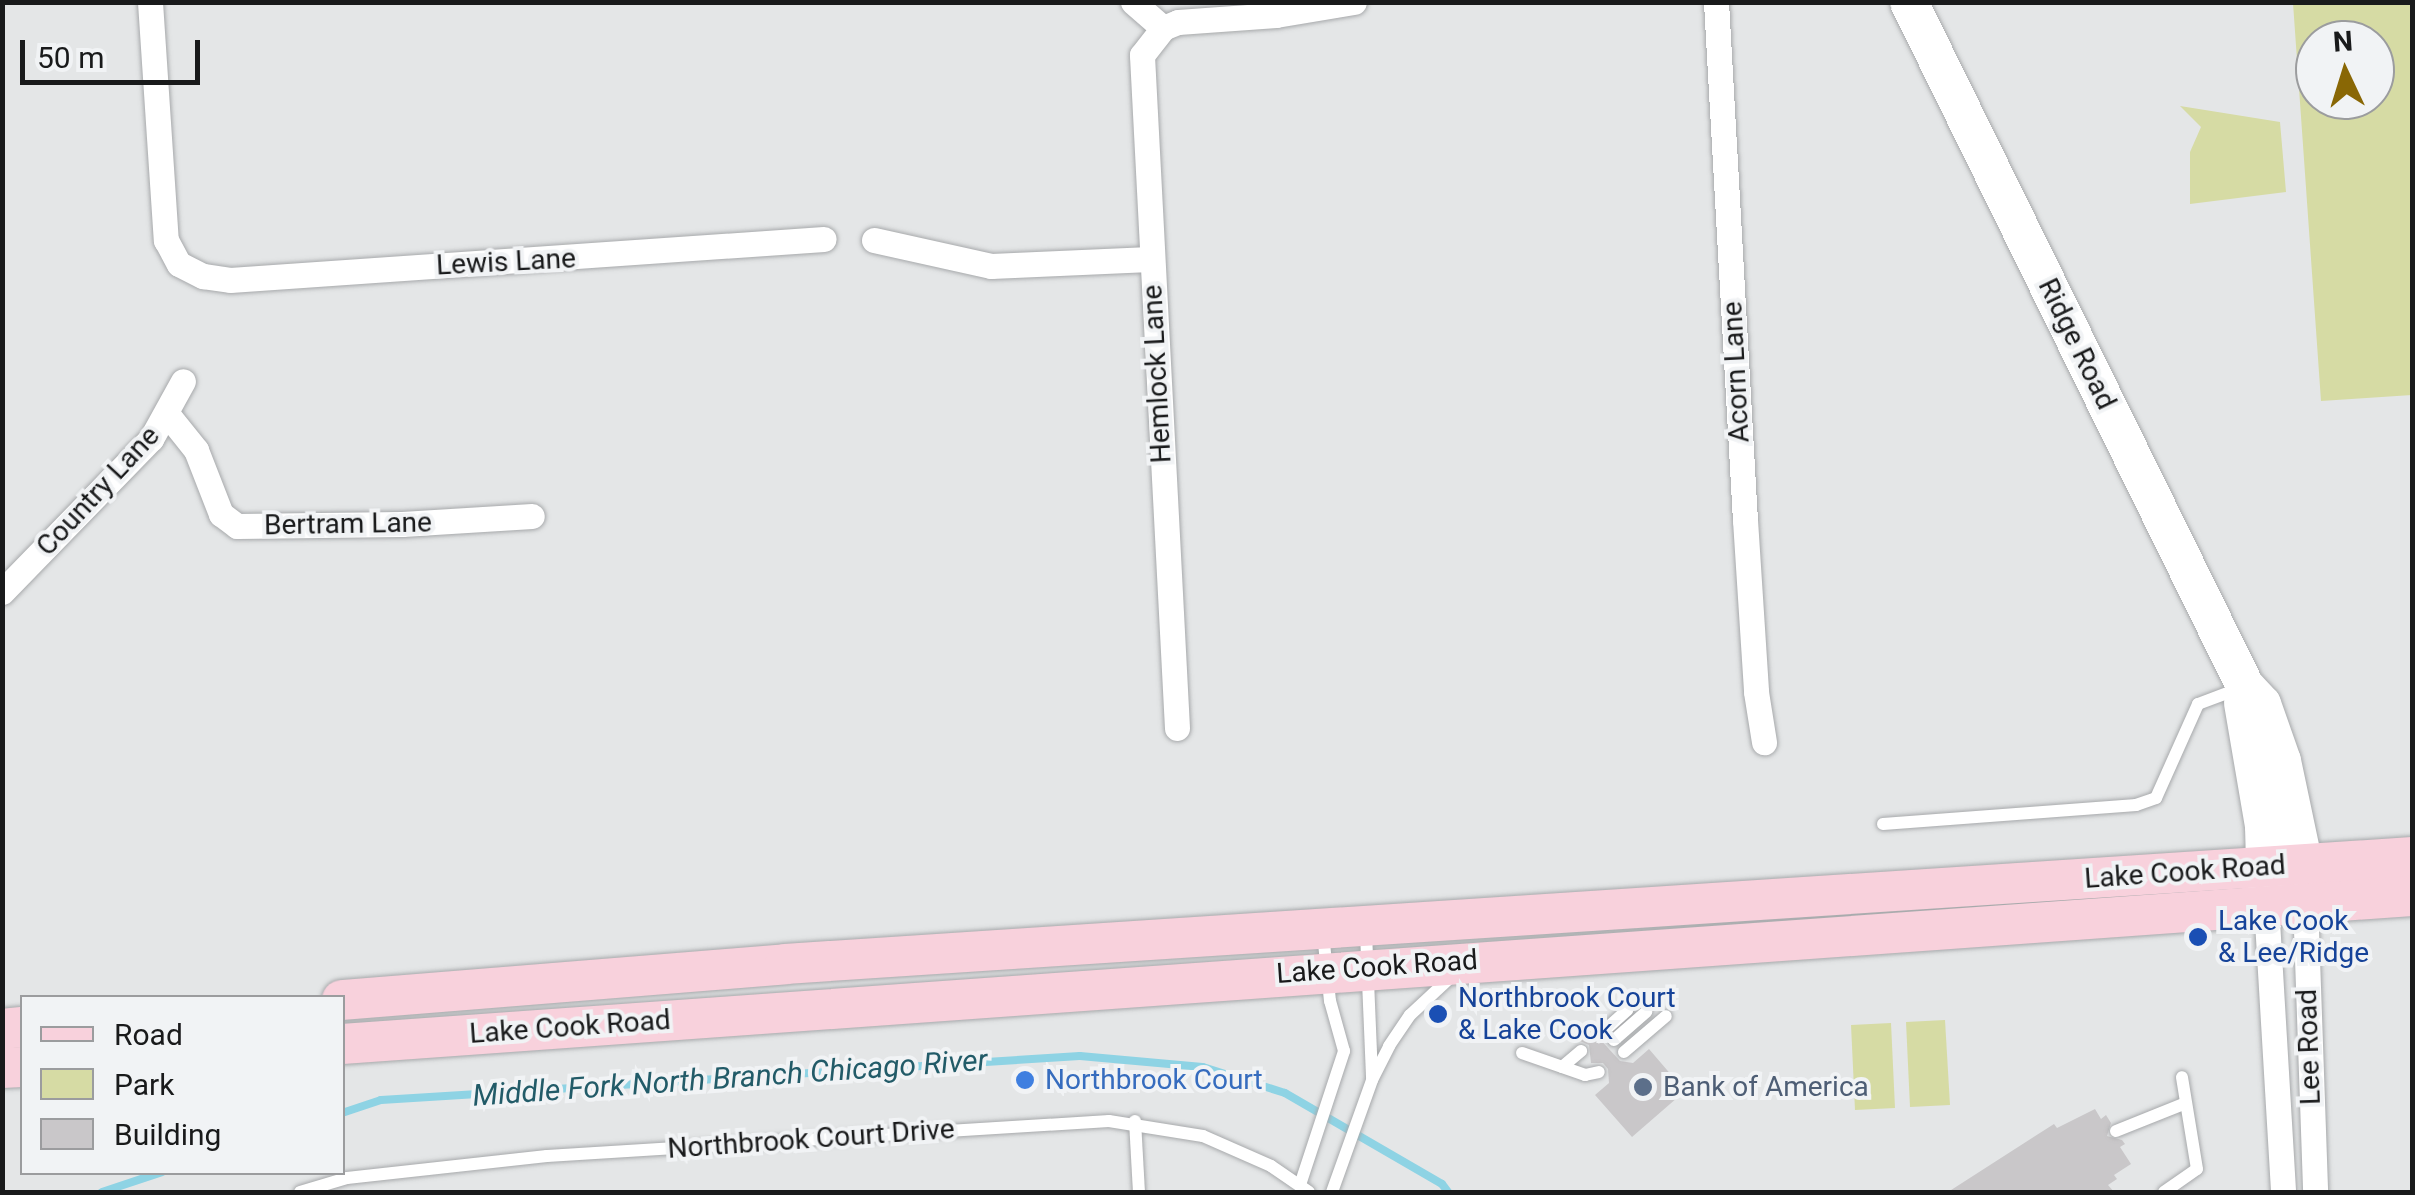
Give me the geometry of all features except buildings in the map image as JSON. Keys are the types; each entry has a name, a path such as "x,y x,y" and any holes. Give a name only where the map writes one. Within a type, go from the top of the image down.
{"main road":[{"name":"Lake Cook Road","path":"345,1044 1484,960 2285,884 2412,857"},
{"name":"Lake Cook Road","path":"345,1000 718,968 1365,925 2285,884 2412,896"}],"street":[{"name":"Lewis Lane","path":"150,2 166,240 179,264 189,270 230,280 824,239"},
{"path":"1132,2 1163,28 1200,17 1276,15 1354,2"},
{"name":"Acorn Lane","path":"1716,2 1756,692 1764,742"},
{"name":"Ridge Road","path":"1909,2 2245,686 2262,704 2282,761 2285,884"},
{"name":"Hemlock Lane","path":"1163,28 1142,55 1141,74 1177,728"},
{"path":"874,240 991,266 1036,268 1150,260"},
{"name":"Country Lane","path":"2,592 152,438 168,415 183,381"},
{"name":"Bertram Lane","path":"168,415 196,450 220,514 238,526 365,526 532,516"},
{"name":"Lee Road","path":"2283,1192 2285,884"},
{"name":"Lee Road","path":"2285,884 2314,1192"}],"lane":[{"path":"1883,824 2136,805 2156,798 2198,704 2245,686"},
{"path":"1365,925 1372,1080"},
{"path":"1304,1189 1313,1148 1342,1068 1342,1035 1330,1001 1323,928"},
{"path":"1332,1192 1372,1080 1397,1032 1444,980 1484,960"},
{"path":"1627,1010 1609,1035 1646,1012"},
{"path":"1624,1052 1666,1016"},
{"path":"1522,1053 1569,1070 1599,1072"},
{"path":"1569,1070 1585,1056"},
{"path":"2164,1192 2197,1169 2182,1077"},
{"path":"2116,1131 2186,1104"},
{"path":"1135,1122 1139,1192"},
{"name":"Northbrook Court Drive","path":"300,1192 347,1178 547,1156 1135,1122 1204,1136 1270,1166 1304,1189"}],"green space":[{"path":"2293,3 2412,3 2412,395 2321,401 2301,120 2395,120 2395,20 2295,20 2295,31"},
{"path":"2180,106 2280,122 2286,192 2190,204 2190,152 2201,127"},
{"path":"1945,1020 1950,1105 1910,1107 1906,1022"},
{"path":"1891,1023 1895,1108 1855,1110 1851,1025"}],"waterway":[{"name":"Middle Fork North Branch Chicago River","path":"345,1112 381,1100 1080,1056 1203,1067 1285,1093 1442,1184 1448,1192"},
{"name":"Middle Fork North Branch Chicago River","path":"102,1192 153,1175"}],"place":[{"name":"Lake Cook & Lee/Ridge","path":"2198,937"},
{"name":"Northbrook Court & Lake Cook","path":"1438,1014"},
{"name":"Northbrook Court","path":"1025,1080"},
{"name":"Bank of America","path":"1643,1087"}]}
